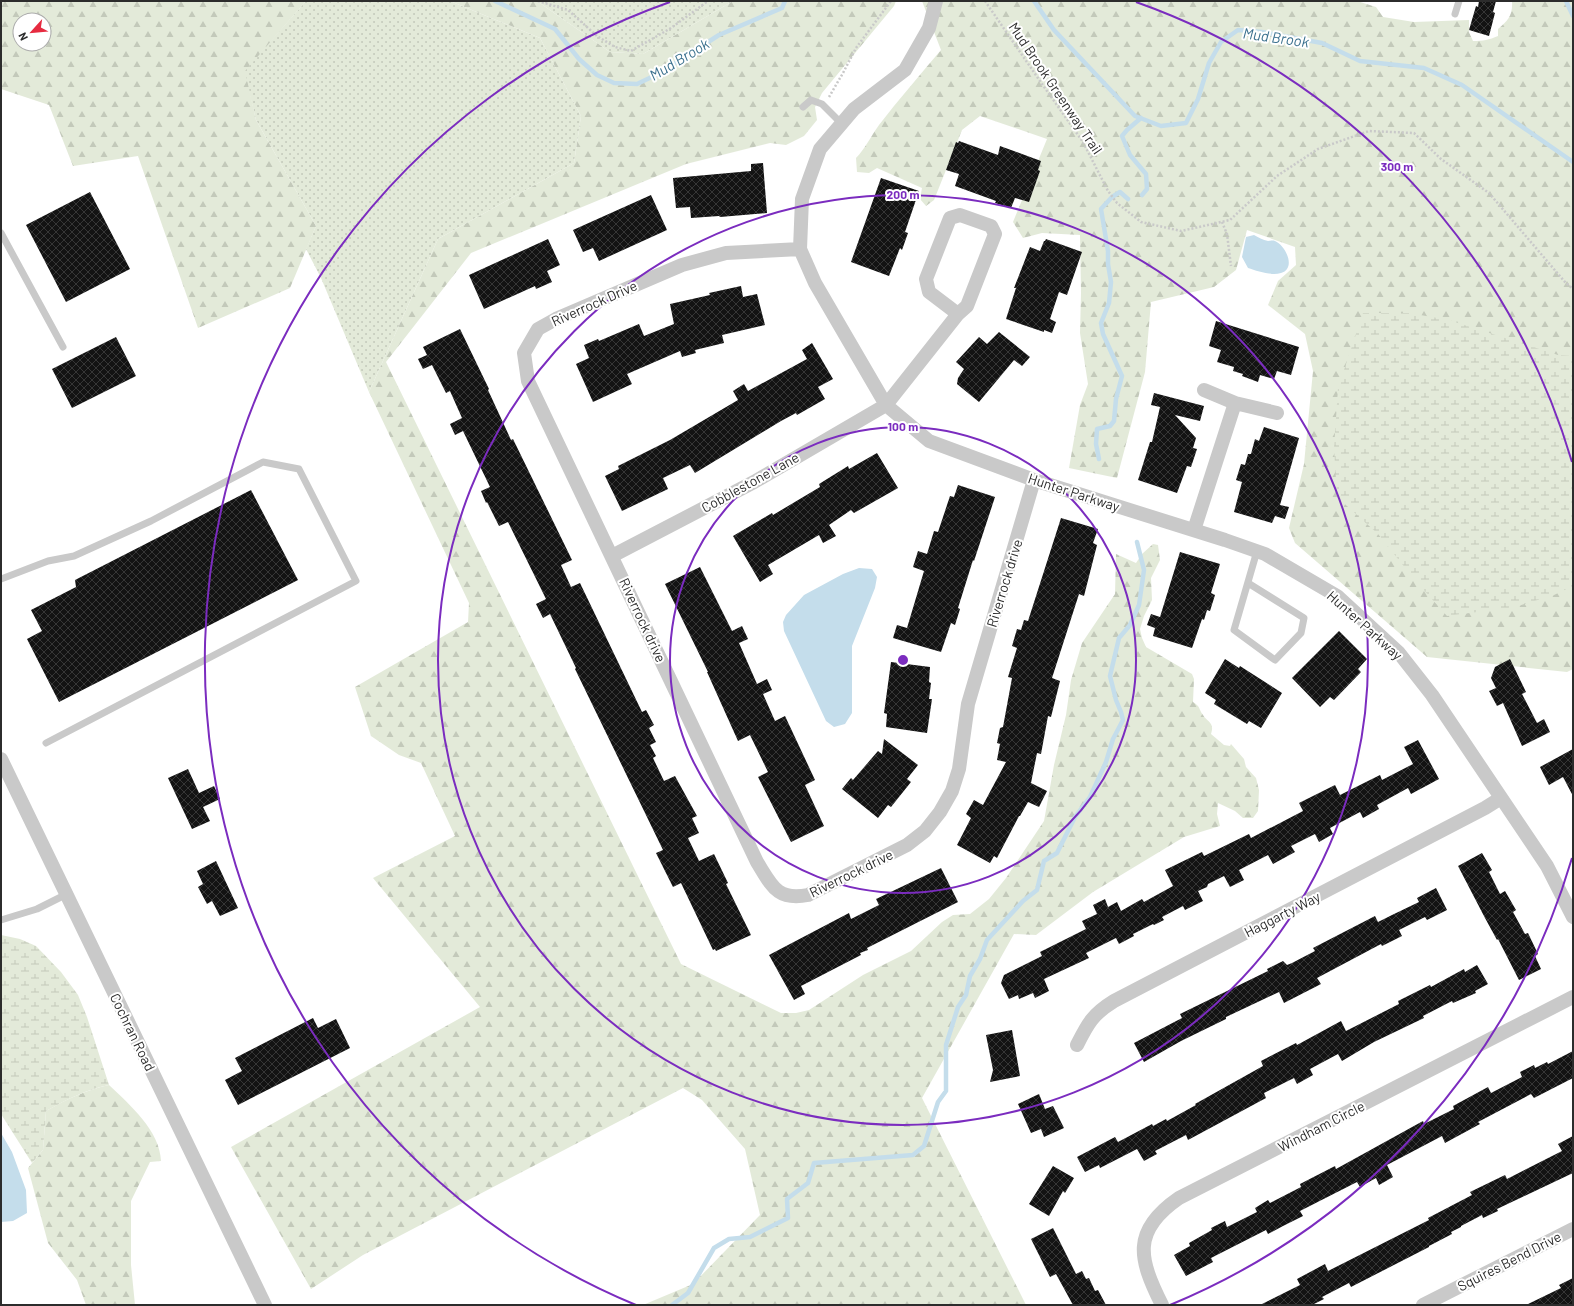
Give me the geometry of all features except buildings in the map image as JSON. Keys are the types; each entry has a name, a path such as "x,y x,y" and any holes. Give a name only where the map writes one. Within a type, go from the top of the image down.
{"street":[{"name":"Hunter Parkway","path":"936,1 929,28 905,70 854,109 820,149 802,199 800,249 815,283 886,405 929,441 1034,480 1265,554 1337,596 1399,652 1432,695 1547,866 1573,917"},
{"path":"886,405 958,314 967,306 995,234 991,226 960,215 950,218 926,279 928,292 958,314"},
{"name":"Riverrock Drive","path":"612,556 528,381 524,353 538,329 556,319 682,265 726,253 800,249"},
{"path":"1204,390 1235,402 1277,413"},
{"path":"1194,530 1235,402"},
{"name":"Cobblestone Lane","path":"612,556 754,482 886,405"},
{"name":"Riverrock drive","path":"612,556 758,862 770,883 782,894 795,898 808,895 907,845 926,831 940,812 952,791 960,769 968,704 1034,480"},
{"name":"Cochran Road","path":"1,759 265,1305"},
{"name":"Haggarty Way","path":"1077,1045 1093,1016 1103,1008 1485,808 1501,798"},
{"name":"Windham Circle","path":"1162,1305 1146,1269 1144,1247 1150,1227 1155,1218 1166,1207 1186,1194 1573,997"},
{"name":"Squires Bend Drive","path":"1423,1305 1573,1228"}],"lane":[{"path":"1454,14 1459,1"},
{"path":"803,107 811,100 824,106 842,123"},
{"path":"1,233 63,347"},
{"path":"1,580 48,560 74,556 151,521 263,462 299,469 356,582 46,743"},
{"path":"1248,583 1304,618 1301,633 1276,660 1234,630 1257,551"},
{"path":"1,920 37,909 67,894"}],"path":[{"path":"538,1 568,10 603,40 615,47 631,51 671,28 708,1"},
{"path":"824,106 856,48 891,1"},
{"name":"Mud Brook Greenway Trail","path":"985,1 1083,142 1108,191 1117,203 1141,222 1181,231 1230,220 1277,176 1318,149 1369,131 1414,134 1441,159 1489,193 1565,282 1573,289"},
{"path":"1222,222 1227,234 1230,266"}],"green space":[{"path":"1,1 306,1 245,71 256,120 316,226 290,288 198,328 138,156 73,166 49,105 1,89"},
{"path":"306,1 450,1 540,38 581,116 574,163 438,239 369,392 321,278 306,249 316,226 256,120 244,71"},
{"path":"450,1 537,1 610,52 643,54 733,1 896,1 894,6 822,93 815,107 817,120 804,136 786,145 770,143 686,164 471,253 386,362 681,964 781,1013 796,1013 809,1010 863,975 911,951 942,922 953,915 970,914 989,899 1006,878 1044,821 1054,765 1066,715 1071,680 1082,643 1115,594 1116,554 1136,563 1142,554 1153,544 1158,545 1160,560 1151,578 1152,600 1144,616 1140,629 1142,638 1146,647 1192,674 1194,679 1193,702 1198,706 1201,713 1210,723 1212,727 1211,734 1224,745 1230,746 1231,744 1244,759 1246,767 1256,778 1259,790 1258,811 1253,818 1243,818 1235,811 1218,803 1217,814 1220,826 1184,837 1093,892 1036,935 1014,934 922,1098 1026,1305 643,1305 693,1284 760,1215 745,1149 702,1100 683,1088 363,1255 311,1289 231,1147 480,1007 373,878 455,836 421,763 399,755 371,736 355,687 468,622 469,603 369,392 438,239 574,163 581,116 540,38"},
{"path":"537,1 733,1 643,54 610,52"},
{"path":"922,1 1357,1 1376,7 1383,17 1414,22 1469,20 1469,32 1473,41 1480,41 1498,36 1498,29 1505,23 1511,14 1512,1 1573,1 1573,669 1567,672 1427,657 1295,543 1289,528 1304,464 1313,371 1305,334 1268,305 1278,281 1296,265 1295,247 1247,230 1236,270 1214,287 1151,302 1145,372 1117,478 1069,468 1080,405 1088,384 1080,333 1080,235 1042,233 1023,238 1013,222 1047,139 980,116 962,130 934,200 926,206 920,199 922,188 877,168 869,173 857,172 856,158 887,115 941,50"},
{"path":"1363,313 1409,313 1449,320 1558,355 1573,356 1573,586 1554,595 1515,607 1447,616 1414,579 1378,534 1337,497 1334,448 1338,388"},
{"path":"1,935 20,939 36,946 61,972 78,995 87,1017 109,1085 92,1089 77,1095 46,1111 43,1150 32,1163 1,1114"},
{"path":"109,1085 126,1101 150,1129 159,1150 161,1161 150,1162 131,1201 131,1265 135,1305 86,1305 77,1280 48,1243 28,1168 43,1150 46,1111 77,1095 92,1089"}],"water":[{"path":"1254,235 1266,241 1275,241 1279,243 1288,257 1289,262 1286,270 1281,273 1273,274 1248,268 1242,257 1246,237"},
{"path":"859,568 872,569 877,577 875,588 852,646 852,713 845,724 834,727 826,721 784,631 783,622 786,615 804,595 843,574"},
{"path":"1,1133 12,1152 26,1190 27,1213 13,1221 1,1222"}],"waterway":[{"name":"Mud Brook","path":"495,1 555,29 579,59 597,75 614,83 637,84 660,73 719,35 782,8 785,1"},
{"name":"Mud Brook","path":"1034,1 1054,30 1135,116 1161,126 1186,123 1198,99 1209,63 1221,42 1238,30 1262,32 1322,43 1360,61 1424,68 1462,85 1573,162"},
{"path":"1566,1 1573,16"},
{"path":"1141,118 1122,136 1130,155 1146,174 1147,189 1142,195"},
{"path":"1099,459 1096,444 1097,429 1110,426 1114,421 1116,399 1122,376 1103,334 1101,323 1109,303 1111,282 1108,264 1108,251 1101,209 1112,197 1120,192 1128,199"},
{"path":"672,1305 688,1293 714,1248 729,1239 750,1237 788,1218 787,1199 808,1183 814,1163 913,1155 924,1146 938,1102 946,1091 946,1045 958,1007 966,995 970,976 980,959 987,940 1023,901 1037,890 1044,861 1057,853 1075,817 1090,797 1106,762 1113,739 1123,720 1110,676 1119,638 1130,625 1139,605 1144,570 1137,542"}]}
